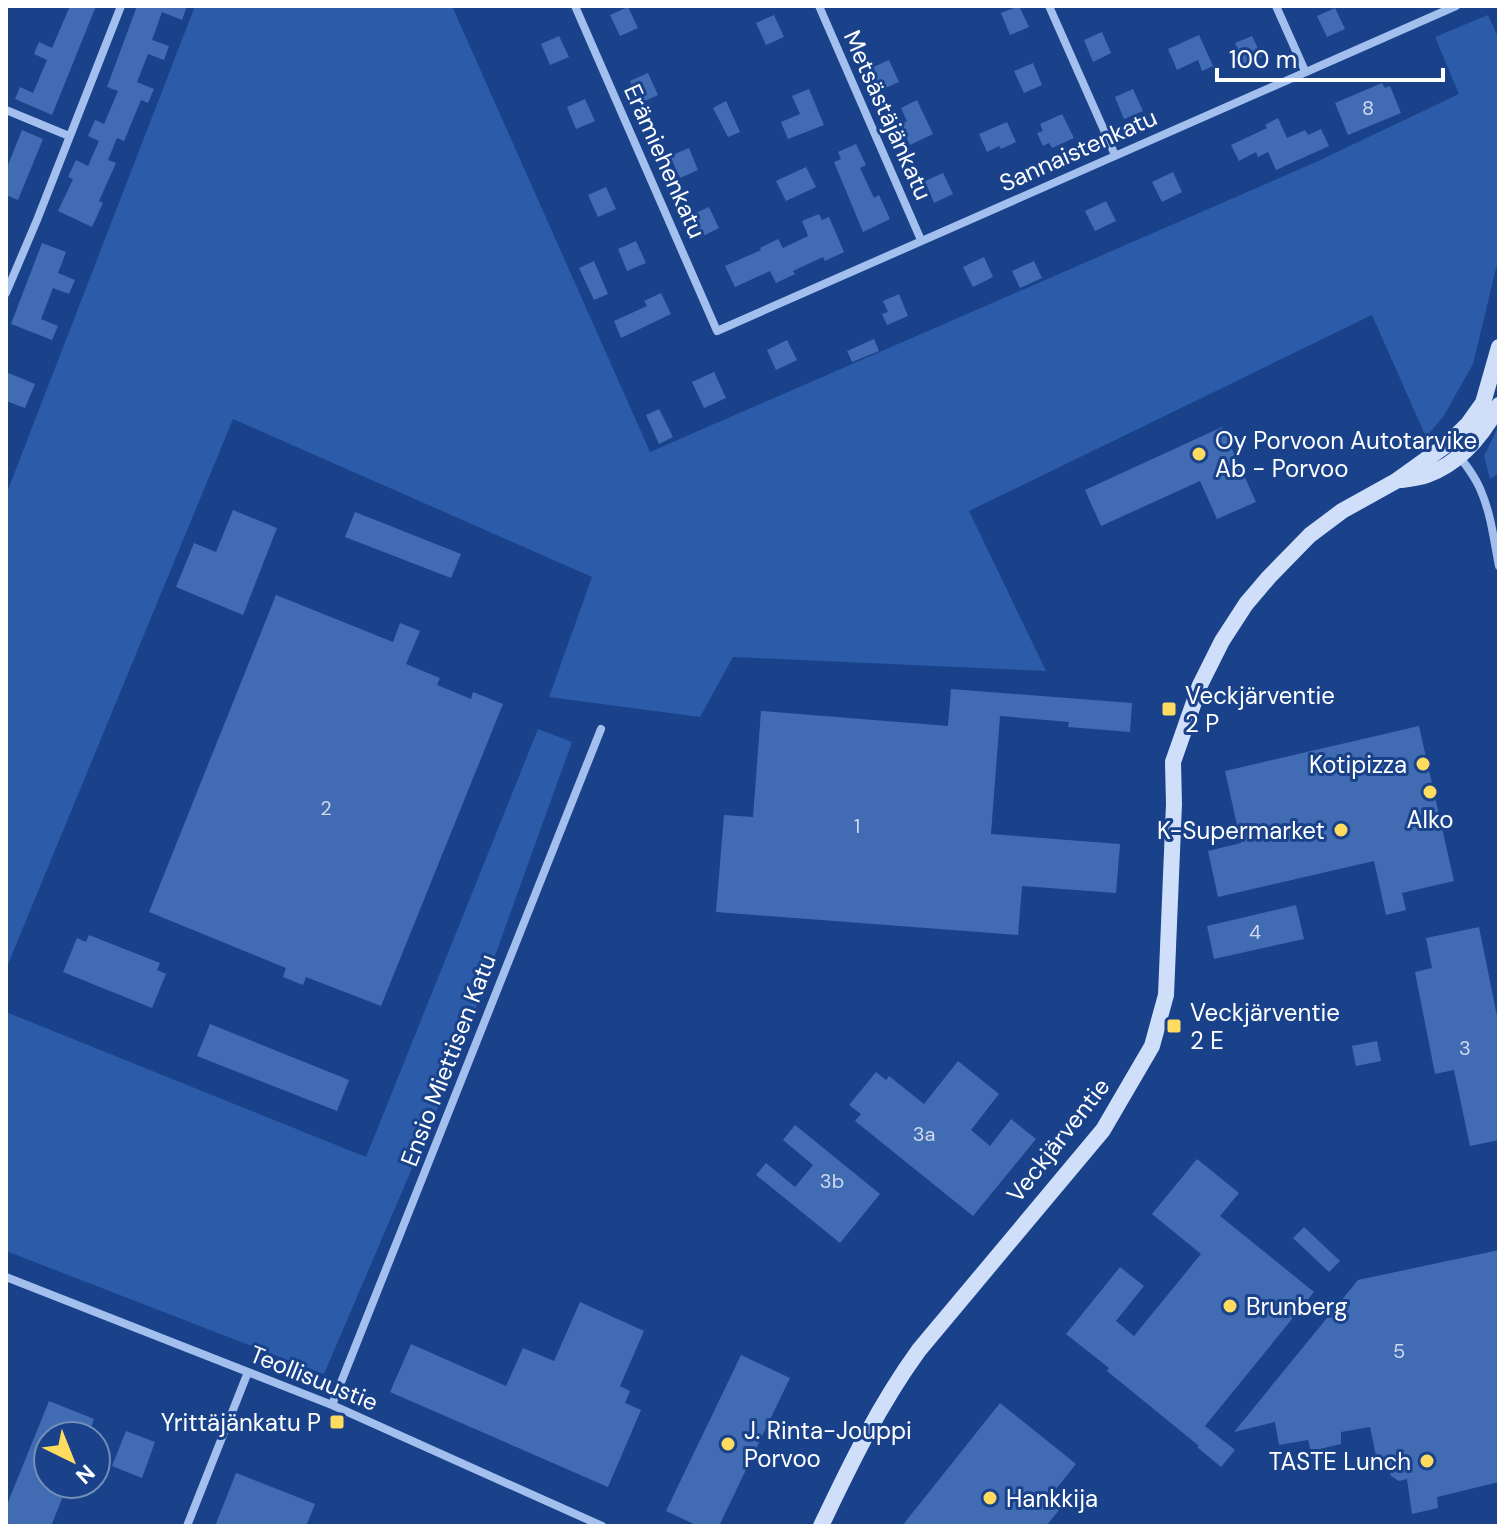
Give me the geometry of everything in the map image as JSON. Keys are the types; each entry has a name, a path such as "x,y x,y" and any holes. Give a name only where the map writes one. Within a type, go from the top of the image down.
{"main road":[{"name":"Veckjärventie","path":"1454,450 1483,403 1499,347"},
{"name":"Veckjärventie","path":"821,1526 855,1455 906,1368 1103,1130 1152,1046 1166,995 1173,762 1200,685 1222,641 1246,604 1310,535 1342,511 1396,481 1426,476 1454,450 1485,430 1499,405"}],"street":[{"path":"6,293 121,6"},
{"name":"Erämiehenkatu","path":"575,6 717,331"},
{"name":"Metsästäjänkatu","path":"819,6 921,240"},
{"path":"1049,6 1115,155"},
{"path":"1276,6 1305,71"},
{"name":"Sannaistenkatu","path":"717,331 1456,6"},
{"path":"6,110 69,136"},
{"path":"1454,450 1481,491 1490,517 1499,566"},
{"name":"Ensio Miettisen Katu","path":"332,1405 601,729"},
{"name":"Teollisuustie","path":"6,1277 332,1405 602,1526"},
{"path":"187,1526 248,1372"}],"shaded area":[{"path":"195,6 452,6 650,452 1316,162 1459,94 1435,37 1488,15 1499,39 1499,256 1473,364 1443,417 1426,437 1372,315 969,511 1046,671 733,657 700,717 549,697 592,577 233,419 6,969 6,495"},
{"path":"1499,425 1499,473 1490,479 1484,456"},
{"path":"538,729 572,742 452,1075 324,1374 6,1251 6,1012 366,1157"}],"building":[{"path":"70,6 96,6 52,115 15,99 20,87 33,93 47,60 34,54 39,42 52,48"},
{"path":"137,6 187,6 182,20 162,12 152,40 169,46 164,60 148,54 137,82 154,89 148,103 141,100 124,141 117,138 108,160 116,163 99,201 103,203 92,227 58,211 73,179 68,177 76,160 88,166 99,141 88,136 95,120 104,124 118,91 107,87"},
{"path":"1019,6 1029,27 1010,35 1001,13"},
{"path":"628,7 638,28 620,36 610,15"},
{"path":"1335,8 1345,29 1327,37 1317,16"},
{"path":"774,15 784,37 766,45 756,23"},
{"path":"1102,32 1111,53 1093,62 1084,40"},
{"path":"1199,35 1213,66 1202,71 1198,60 1177,70 1168,49"},
{"path":"559,36 569,57 550,65 541,44"},
{"path":"1252,36 1262,57 1245,65 1235,43"},
{"path":"889,60 899,82 881,90 871,68"},
{"path":"1033,63 1042,85 1024,93 1014,71"},
{"path":"648,73 658,95 640,103 630,81"},
{"path":"1382,83 1385,88 1390,86 1401,113 1348,135 1335,103"},
{"path":"809,89 824,125 788,139 781,122 800,114 792,96"},
{"path":"1133,89 1143,111 1124,119 1115,97"},
{"path":"585,99 595,121 576,129 567,107"},
{"path":"917,100 933,134 910,145 900,125 907,121 901,108"},
{"path":"726,101 740,132 728,137 713,108"},
{"path":"1062,114 1074,138 1052,148 1049,143 1043,146 1037,133 1043,131 1040,124"},
{"path":"1278,118 1287,138 1305,130 1308,135 1321,129 1329,146 1276,170 1268,152 1258,157 1256,152 1239,161 1231,145 1267,128 1265,125"},
{"path":"1007,122 1016,142 987,152 979,134"},
{"path":"22,130 43,139 18,200 6,195 6,170"},
{"path":"856,144 866,165 860,168 874,198 879,195 890,219 863,232 834,162 841,159 838,152"},
{"path":"689,148 698,170 680,178 670,156"},
{"path":"806,167 816,187 786,201 776,181"},
{"path":"1173,172 1182,192 1162,202 1152,182"},
{"path":"943,173 953,194 934,203 925,181"},
{"path":"606,187 616,209 598,217 588,195"},
{"path":"1106,201 1116,221 1095,231 1085,211"},
{"path":"709,207 719,228 701,237 691,215"},
{"path":"819,214 822,220 829,217 844,252 825,261 823,257 776,283 770,271 735,287 725,266 778,239 783,248 808,236 802,221"},
{"path":"636,241 646,263 627,271 618,249"},
{"path":"42,243 66,252 58,273 75,280 69,294 53,288 41,319 58,326 52,340 11,324"},
{"path":"984,257 993,277 973,287 963,267"},
{"path":"594,261 608,294 594,300 579,268"},
{"path":"1034,261 1042,278 1020,288 1012,271"},
{"path":"661,293 671,314 621,338 614,321 647,306 644,301"},
{"path":"899,294 908,316 887,325 882,314 888,312 883,301"},
{"path":"874,339 879,351 852,362 847,351"},
{"path":"787,340 797,360 776,370 767,350"},
{"path":"6,372 35,384 25,408 6,401"},
{"path":"714,372 726,398 704,408 692,382"},
{"path":"659,409 673,437 659,444 646,415"},
{"name":"Oy Porvoon Autotarvike Ab - Porvoo","path":"1222,427 1256,502 1217,519 1200,481 1101,526 1085,490"},
{"path":"233,510 277,528 243,615 176,587 194,543 216,552"},
{"path":"355,512 461,554 451,578 345,537"},
{"path":"276,595 393,642 400,623 420,631 406,664 440,678 437,685 471,699 473,692 503,704 381,1006 306,977 303,985 283,977 286,968 149,912"},
{"path":"951,689 1132,703 1130,732 1068,727 1069,722 1000,716 991,834 1120,844 1116,893 1022,886 1018,935 716,912 724,815 753,817 761,711 948,726"},
{"name":"K-Supermarket","path":"1419,726 1454,881 1402,893 1406,910 1386,915 1374,861 1218,897 1208,851 1241,843 1225,771"},
{"path":"1296,905 1304,939 1214,959 1207,926"},
{"path":"1479,927 1499,1026 1499,1140 1470,1146 1454,1070 1435,1074 1415,972 1432,968 1426,938"},
{"path":"89,935 160,963 157,970 166,974 152,1008 63,972 77,938 86,942"},
{"path":"210,1024 349,1080 337,1111 197,1056"},
{"path":"1377,1041 1381,1061 1356,1066 1352,1046"},
{"path":"958,1061 999,1094 971,1130 990,1146 1011,1119 1036,1139 973,1216 855,1121 861,1114 849,1105 876,1072 886,1080 889,1076 924,1104"},
{"path":"795,1125 880,1194 840,1243 756,1175 766,1163 795,1187 813,1165 783,1140"},
{"name":"Brunberg","path":"1197,1159 1239,1193 1220,1216 1314,1292 1205,1426 1235,1450 1221,1467 1066,1334 1120,1267 1144,1286 1116,1321 1134,1336 1201,1254 1152,1214"},
{"path":"1304,1227 1340,1261 1329,1272 1293,1238"},
{"path":"1499,1250 1499,1482 1437,1497 1438,1508 1412,1514 1407,1479 1399,1481 1391,1476 1389,1469 1379,1471 1370,1427 1341,1432 1341,1444 1311,1451 1308,1440 1279,1445 1275,1422 1234,1432 1358,1280"},
{"path":"580,1302 644,1331 620,1386 630,1391 625,1403 641,1410 608,1487 390,1392 411,1344 506,1386 523,1348 554,1361"},
{"name":"J. Rinta-Jouppi Porvoo","path":"741,1355 790,1378 719,1526 698,1526 666,1511"},
{"path":"49,1401 94,1419 94,1420 41,1420"},
{"path":"1000,1403 1076,1464 1052,1494 1064,1504 1046,1526 902,1526"},
{"path":"126,1431 155,1442 142,1478 112,1466"},
{"path":"32,1443 32,1500 62,1500 51,1526 14,1526 6,1523 6,1507"},
{"path":"236,1473 315,1504 306,1526 215,1526"}],"place":[{"name":"Oy Porvoon Autotarvike Ab - Porvoo","path":"1199,454"},
{"name":"Veckjärventie 2 P","path":"1169,709"},
{"name":"Kotipizza","path":"1423,764"},
{"name":"Alko","path":"1430,792"},
{"name":"K-Supermarket","path":"1341,830"},
{"name":"Veckjärventie 2 E","path":"1174,1026"},
{"name":"Brunberg","path":"1230,1306"},
{"name":"Yrittäjänkatu P","path":"337,1422"},
{"name":"J. Rinta-Jouppi Porvoo","path":"728,1444"},
{"name":"TASTE Lunch","path":"1427,1461"},
{"name":"Hankkija","path":"990,1498"}]}
